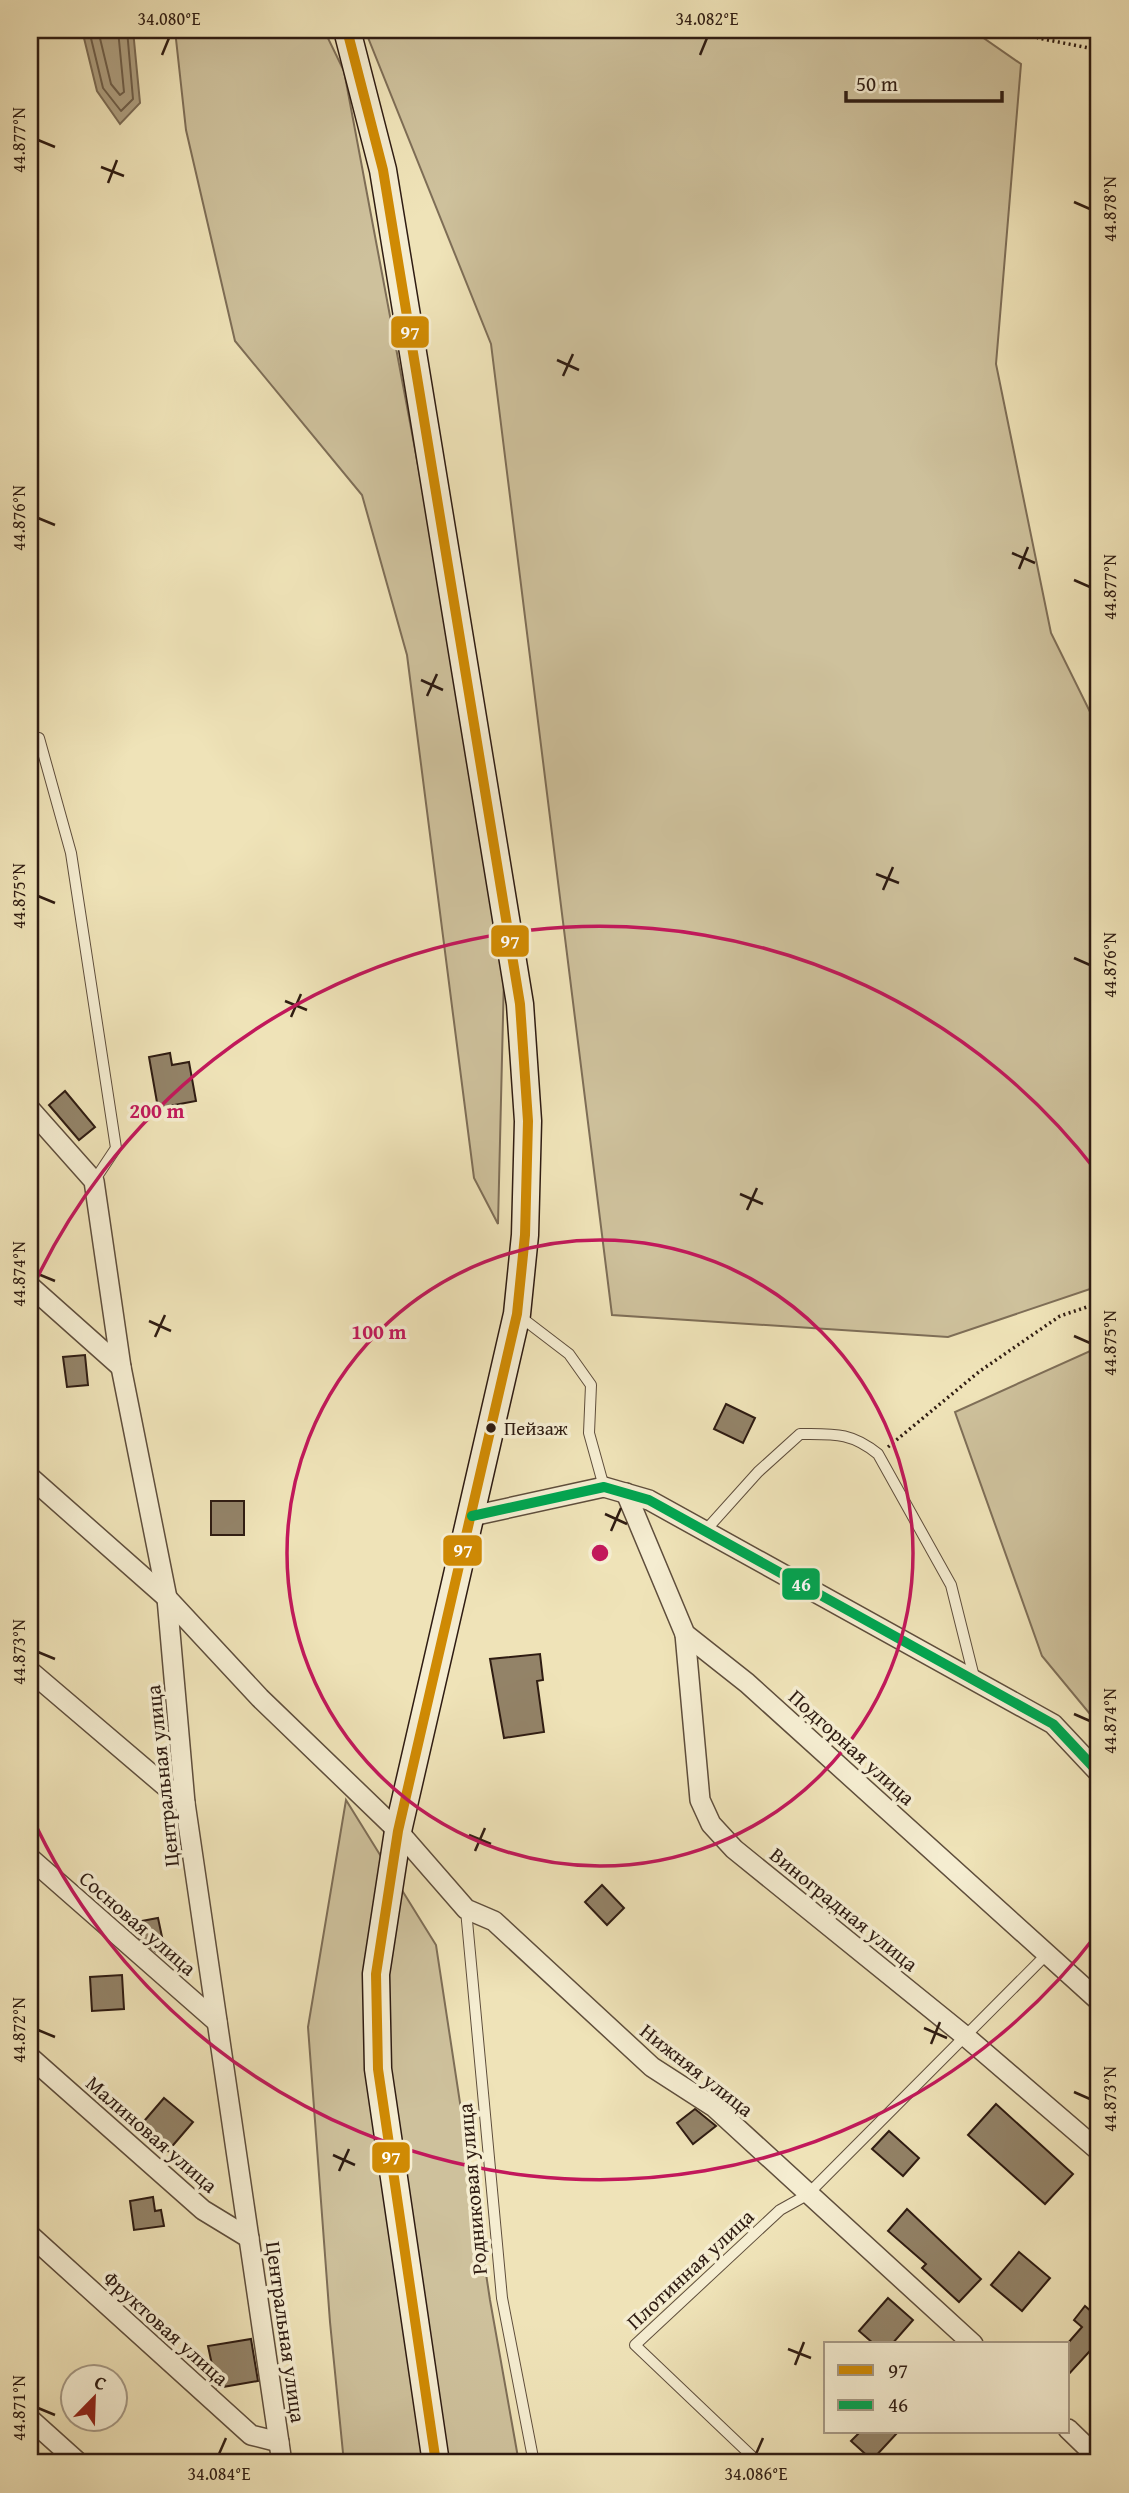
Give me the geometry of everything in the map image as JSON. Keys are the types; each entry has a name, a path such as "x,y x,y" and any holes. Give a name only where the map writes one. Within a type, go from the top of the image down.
{"main road":[{"path":"347,30 383,170 520,1004 527,1121 525,1234 517,1314 398,1831 376,1975 378,2069 436,2463"}],"street":[{"path":"30,1109 94,1181"},
{"name":"Центральная улица","path":"94,1181 121,1367 167,1598 185,1803 282,2463"},
{"path":"30,1286 121,1367"},
{"name":"Нижняя улица","path":"30,1477 167,1598 260,1698 398,1831 466,1909 494,1921 652,2067 714,2107 807,2195 971,2342"},
{"path":"471,1516 604,1487 649,1500 1053,1724 1099,1773"},
{"name":"Подгорная улица","path":"626,1493 685,1634 747,1683 1099,2001"},
{"name":"Виноградная улица","path":"685,1634 700,1800 711,1824 734,1849 965,2036 1099,2151"},
{"path":"30,1671 185,1803"},
{"name":"Сосновая улица","path":"30,1858 217,2022"},
{"name":"Малиновая улица","path":"30,2057 203,2210 249,2238"},
{"name":"Фруктовая улица","path":"30,2235 251,2435 279,2442"},
{"path":"30,2419 79,2463"},
{"path":"1070,2431 1099,2459"}],"lane":[{"path":"39,738 71,853 116,1148 94,1181"},
{"path":"517,1314 569,1354 591,1385 589,1433 604,1487"},
{"path":"705,1531 758,1472 800,1434 833,1434 859,1439 878,1454 951,1585 975,1681"},
{"name":"Родниковая улица","path":"466,1909 502,2298 534,2463"},
{"path":"807,2195 1047,1954"},
{"name":"Плотинная улица","path":"759,2463 635,2345 780,2210 807,2195"}],"path":[{"path":"1028,30 1038,38 1099,50"},
{"path":"878,1454 991,1363 1060,1316 1099,1303"}],"shaded area":[{"path":"175,30 324,30 344,71 442,593 504,976 498,1224 474,1178 407,655 362,495 235,341 186,130"},
{"path":"365,30 972,30 1021,64 996,364 1051,633 1099,730 1099,1286 948,1337 612,1315 491,344"},
{"path":"1099,1347 1099,1725 1042,1656 955,1412"},
{"path":"346,1800 436,1945 490,2300 519,2463 344,2463 330,2322 308,2027"}],"water":[{"path":"82,30 133,30 140,103 120,124 97,91"}],"building":[{"path":"170,1053 172,1065 189,1062 196,1101 158,1108 149,1057"},
{"path":"65,1091 95,1127 79,1140 49,1105"},
{"path":"85,1355 88,1385 67,1387 63,1357"},
{"path":"726,1404 755,1418 743,1443 714,1429"},
{"path":"211,1501 244,1501 244,1535 211,1535"},
{"path":"540,1654 543,1680 537,1681 544,1732 504,1738 490,1659"},
{"path":"602,1885 624,1908 607,1925 585,1902"},
{"path":"158,1918 165,1951 156,1952 139,1938 136,1922"},
{"path":"122,1975 124,2009 92,2011 90,1977"},
{"path":"164,2098 193,2122 168,2151 139,2127"},
{"path":"996,2104 1073,2174 1045,2204 968,2135"},
{"path":"695,2109 716,2126 693,2144 677,2123"},
{"path":"889,2131 919,2158 903,2176 872,2149"},
{"path":"153,2197 155,2211 161,2210 164,2226 134,2230 130,2201"},
{"path":"907,2209 981,2279 959,2302 922,2268 926,2264 888,2231"},
{"path":"1019,2252 1050,2278 1022,2311 991,2285"},
{"path":"888,2298 913,2320 894,2342 872,2342 859,2331"},
{"path":"1085,2306 1093,2313 1099,2306 1099,2341 1070,2373 1069,2342 1082,2327 1074,2320"},
{"path":"251,2339 258,2381 217,2388 208,2346"},
{"path":"858,2434 896,2434 872,2460 851,2441"}],"transit line":[{"name":"97","path":"347,30 383,170 520,1004 528,1121 525,1235 517,1314 398,1831 376,1974 378,2069 436,2463"},
{"name":"46","path":"472,1516 604,1487 649,1500 1053,1724 1099,1773"}],"place":[{"name":"Пейзаж","path":"491,1428"}]}
